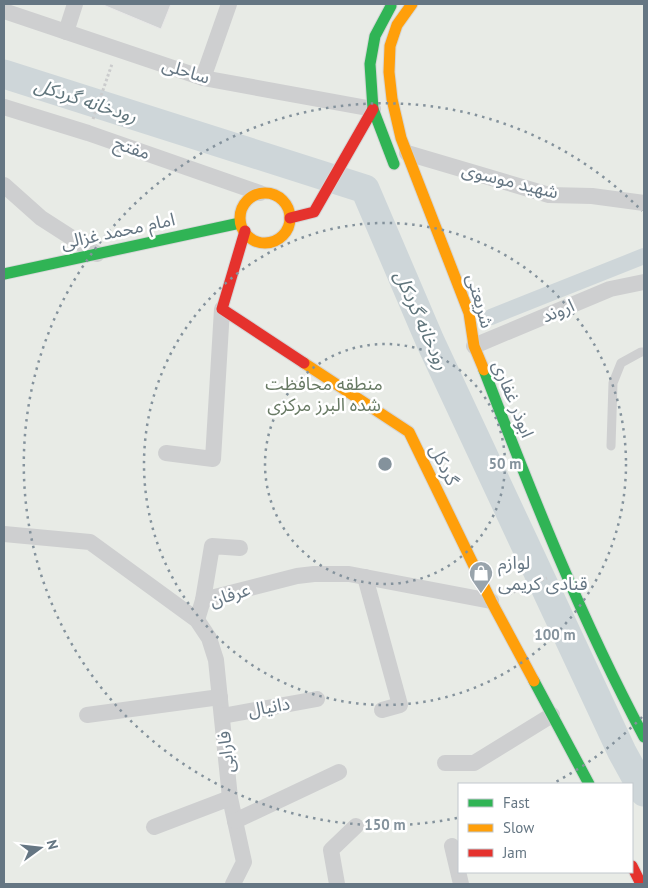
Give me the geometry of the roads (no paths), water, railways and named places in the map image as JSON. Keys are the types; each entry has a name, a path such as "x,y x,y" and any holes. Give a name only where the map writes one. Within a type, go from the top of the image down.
{"street":[{"path":"66,32 75,4"},
{"path":"203,78 229,4"},
{"path":"393,4 375,36 370,64 373,109 398,174"},
{"name":"شریعتی","path":"412,4 404,13 394,33 389,80 395,115 406,153 469,313 474,346"},
{"name":"ساحلی","path":"4,11 203,78 373,109"},
{"name":"مفتح","path":"4,107 88,132 260,193"},
{"path":"290,218 314,212 373,109"},
{"name":"شهید موسوی","path":"406,153 549,195 592,196 644,203"},
{"path":"4,185 41,218 98,254"},
{"path":"166,453 213,459 222,309 243,227 242,208 246,201 260,193 269,193 284,201 290,218 288,227 283,235 267,242 258,241 249,237 243,227"},
{"name":"امام محمد غزالی","path":"4,274 243,227"},
{"name":"اروند","path":"474,346 610,289 644,282"},
{"name":"گردکل","path":"222,309 409,432 491,601 588,783"},
{"name":"شریعتی","path":"458,326 474,346"},
{"name":"ابوذر غفاری","path":"474,346 564,571 622,697 644,737"},
{"name":"عرفان","path":"4,534 90,542 197,620 203,600 314,574 349,574 491,601"},
{"path":"203,600 212,546 240,548"},
{"path":"365,577 400,705 382,710"},
{"name":"فارابی","path":"197,620 209,638 216,660 230,798 244,862 233,884"},
{"path":"88,715 220,697"},
{"name":"دانیال","path":"222,716 317,699"},
{"path":"445,763 474,763 552,715"},
{"path":"235,821 339,772"},
{"path":"154,827 230,798"},
{"path":"337,884 331,850 356,826"},
{"path":"452,846 458,869"},
{"path":"633,868 641,884"}],"lane":[{"path":"611,446 613,382 621,363 644,352"}],"waterway":[{"name":"رودخانه گردکل","path":"4,74 365,189 430,341 622,752 644,792"},
{"path":"491,317 644,256"}],"place":[{"name":"لوازم قنادی کریمی","path":"481,594"}],"park label":[{"name":"منطقه محافظت شده البرز مرکزی","path":"324,394"}]}
